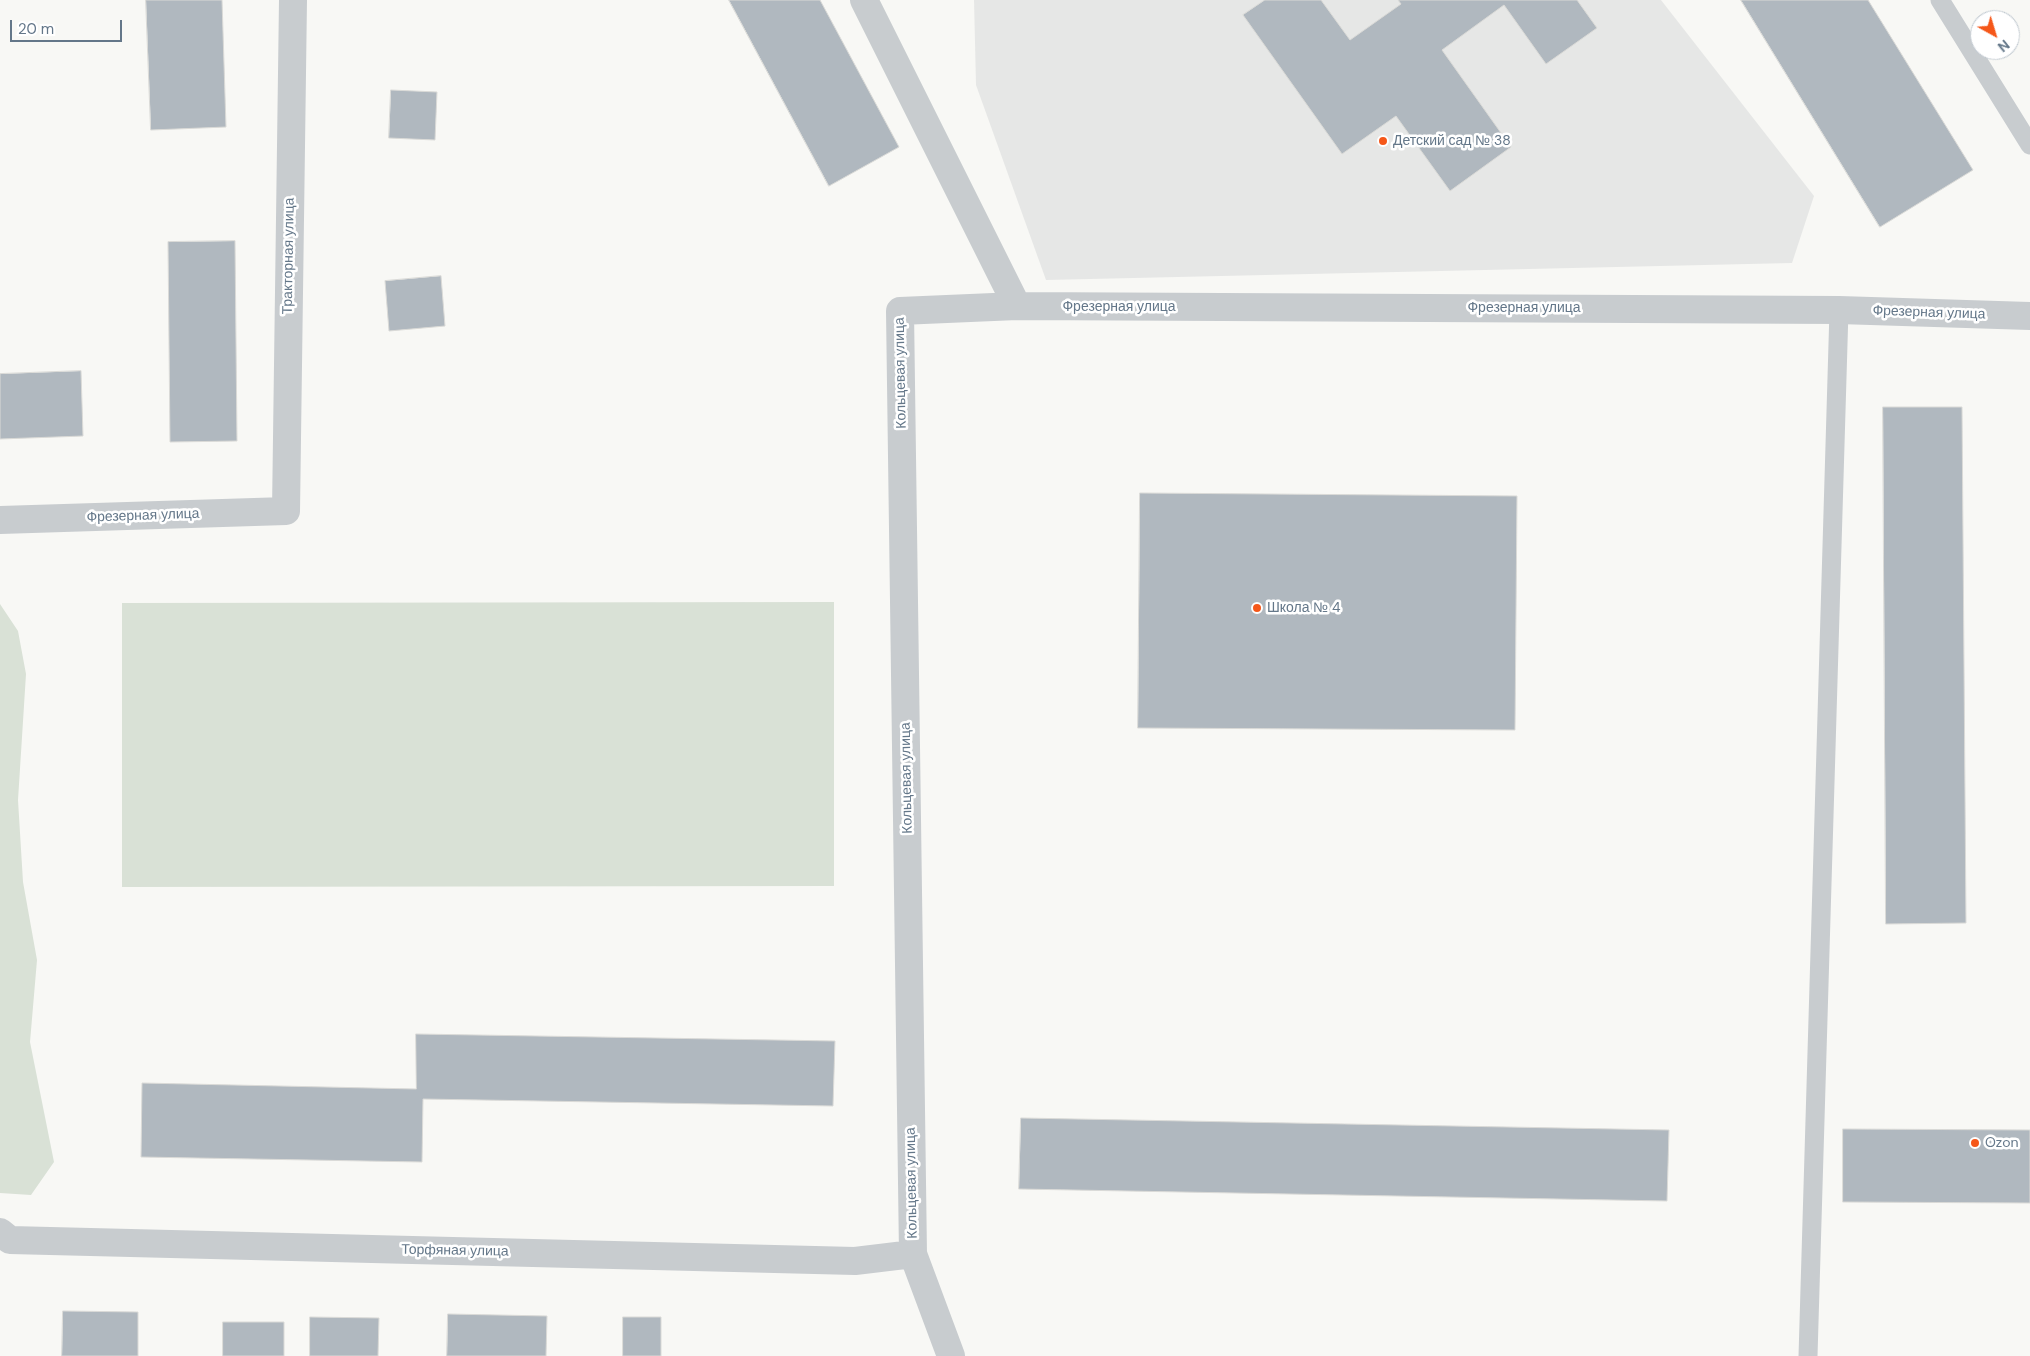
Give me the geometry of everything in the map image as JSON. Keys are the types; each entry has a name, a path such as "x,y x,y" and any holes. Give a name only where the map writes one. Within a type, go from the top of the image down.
{"street":[{"name":"Тракторная улица","path":"286,511 293,0"},
{"path":"864,0 1017,306"},
{"name":"Фрезерная улица","path":"1017,306 1839,310 2030,316"},
{"name":"Кольцевая улица","path":"952,1356 913,1254 900,311 1017,306"},
{"name":"Фрезерная улица","path":"0,520 286,511"},
{"name":"Торфяная улица","path":"0,1232 10,1240 855,1261 913,1254"}],"lane":[{"path":"1940,0 2030,145"},
{"path":"1808,1356 1839,310"}],"shaded area":[{"name":"Детский сад № 38","path":"974,0 1661,0 1814,196 1792,263 1046,280 976,85"},
{"path":"834,602 834,886 122,887 122,603"},
{"path":"0,604 18,631 26,674 18,800 23,882 37,960 30,1042 54,1162 31,1195 0,1193"}],"building":[{"path":"146,0 222,0 226,127 151,130"},
{"path":"729,0 820,0 899,147 829,186"},
{"path":"1265,0 1321,0 1350,40 1401,4 1398,0 1577,0 1597,28 1546,64 1504,5 1442,50 1511,147 1450,191 1396,116 1342,154 1243,15"},
{"path":"1741,0 1868,0 1973,170 1880,227"},
{"path":"391,90 437,92 435,140 389,138"},
{"path":"235,241 237,441 170,442 168,242"},
{"path":"441,276 445,326 389,331 385,281"},
{"path":"81,371 83,436 0,439 0,374"},
{"path":"1883,407 1962,407 1966,923 1886,924"},
{"path":"1140,493 1517,496 1515,730 1138,728"},
{"path":"416,1034 835,1041 833,1106 423,1099 422,1162 141,1157 142,1083 416,1089"},
{"path":"1021,1118 1669,1130 1667,1201 1019,1189"},
{"path":"1843,1129 2030,1130 2030,1203 1843,1202"},
{"path":"63,1311 138,1312 138,1356 62,1356"},
{"path":"448,1314 547,1316 546,1356 447,1356"},
{"path":"310,1317 379,1318 378,1356 310,1356"},
{"path":"623,1317 661,1317 661,1356 623,1356"},
{"path":"223,1322 284,1322 284,1356 223,1356"}],"place":[{"name":"Детский сад № 38","path":"1383,141"},
{"name":"Школа № 4","path":"1257,608"},
{"name":"Ozon","path":"1975,1143"}]}
